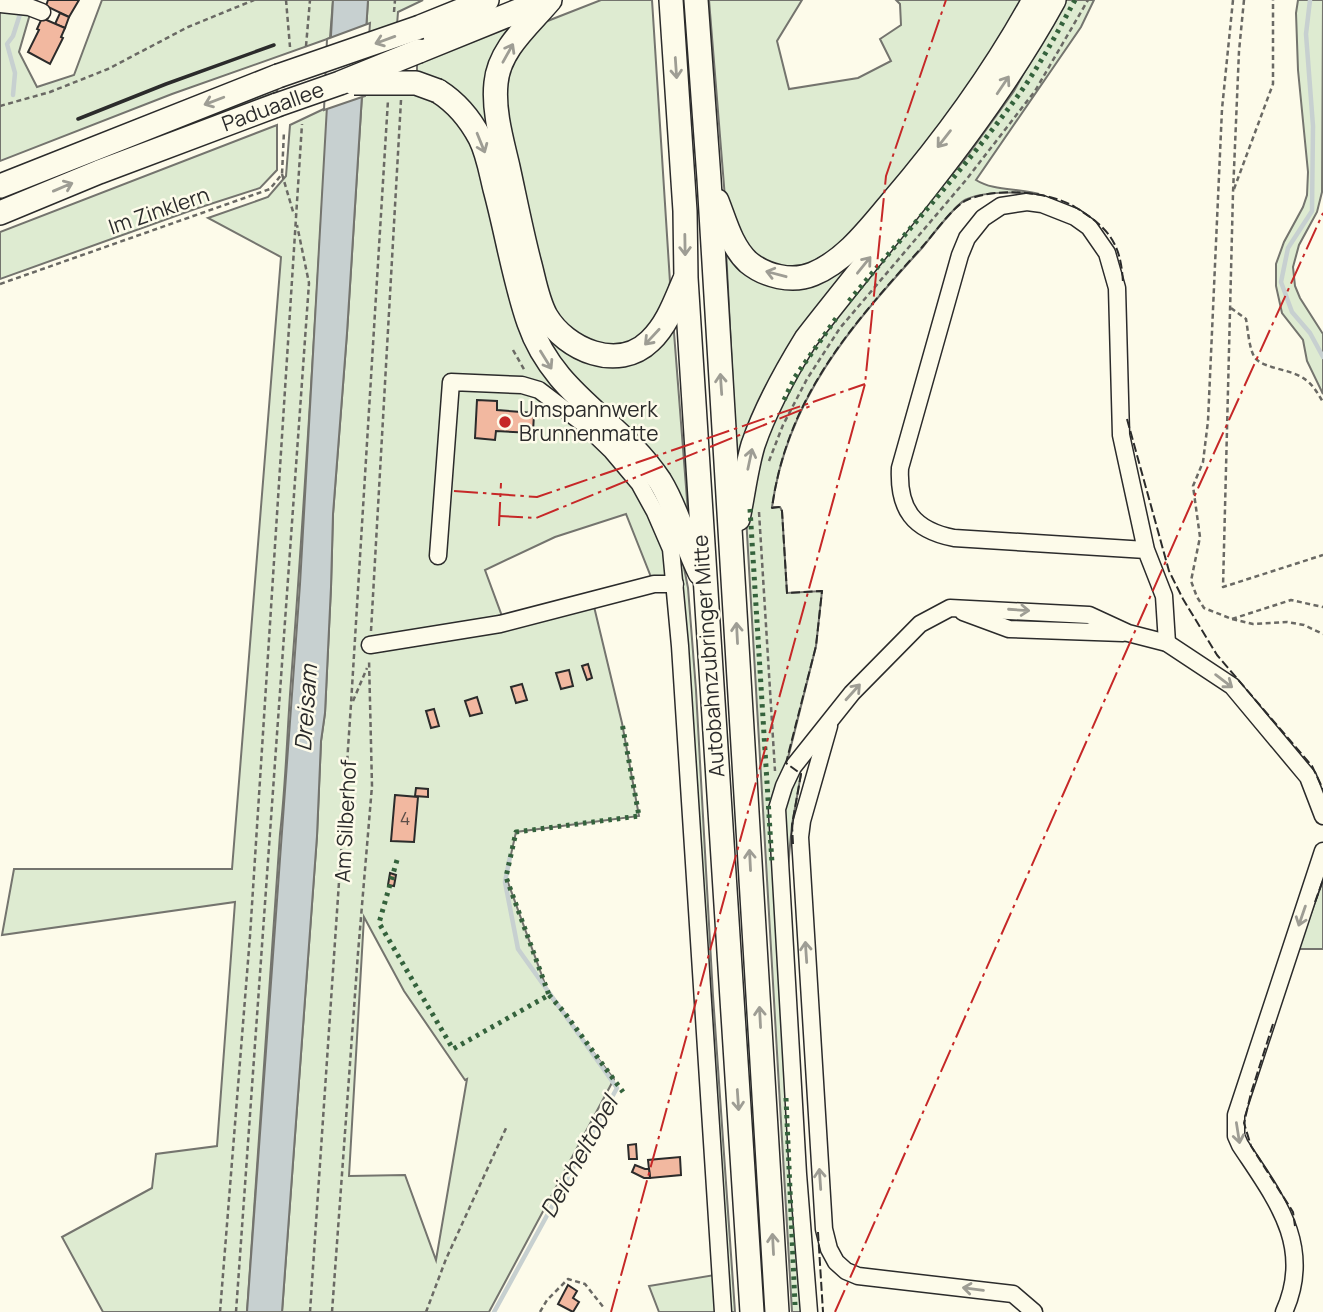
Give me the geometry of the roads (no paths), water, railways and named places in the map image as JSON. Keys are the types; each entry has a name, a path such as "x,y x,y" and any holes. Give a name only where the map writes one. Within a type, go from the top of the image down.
{"highway":[{"path":"421,27 442,0"},
{"name":"Paduaallee","path":"0,186 278,76 421,27 487,0"},
{"path":"548,0 506,53 496,82 499,128 523,238 545,314 561,337 570,343 601,355 628,353 641,349 655,336 667,320 686,278"},
{"name":"Paduaallee","path":"0,213 99,172 340,83 548,0"},
{"name":"Autobahnzubringer Mitte","path":"671,0 685,211 686,278 752,1312"},
{"name":"Autobahnzubringer Mitte","path":"696,0 777,1312"},
{"path":"709,179 730,235 748,262 776,276 795,278 813,274 857,242 922,167 1012,41 1034,0"},
{"path":"732,550 753,447 781,380 806,339 989,106 1054,0"},
{"path":"340,83 416,83 438,91 468,117 481,140 519,290 537,345 574,395 624,439 659,481 678,519 687,549 705,583"}],"lane":[{"path":"1146,550 954,538 939,535 926,528 913,519 906,509 899,484 900,468 960,255 973,228 1001,206 1027,202 1059,210 1088,227 1107,253 1116,288 1121,435 1146,550 1164,596 1167,643"},
{"path":"438,556 451,382 523,385 539,390 585,425 612,450 639,483 671,549 676,584 723,1312"},
{"path":"370,645 500,624 654,584 676,584"},
{"path":"810,1312 798,1174 777,809 793,767 852,693 920,624 950,608 1089,615 1128,634 1167,643 1232,686 1308,777 1323,816"},
{"path":"831,719 800,836 819,1170 824,1229 829,1249 836,1262 858,1276 1013,1294 1034,1312"},
{"path":"1284,1312 1292,1290 1294,1247 1280,1204 1236,1136 1236,1115 1323,851"}],"water":[{"name":"Dreisam","path":"333,0 368,0 333,514 317,836 282,1312 247,1312 300,584"}],"waterway":[{"path":"1310,0 1306,34 1313,126 1312,211 1288,248 1281,282 1292,312 1310,333 1323,357"},
{"path":"13,95 15,73 7,44 13,36 21,11"},
{"name":"Deicheltobel","path":"494,1312 617,1088 518,949 505,882 510,857"}],"place":[{"name":"Umspannwerk Brunnenmatte","path":"505,422"}]}
